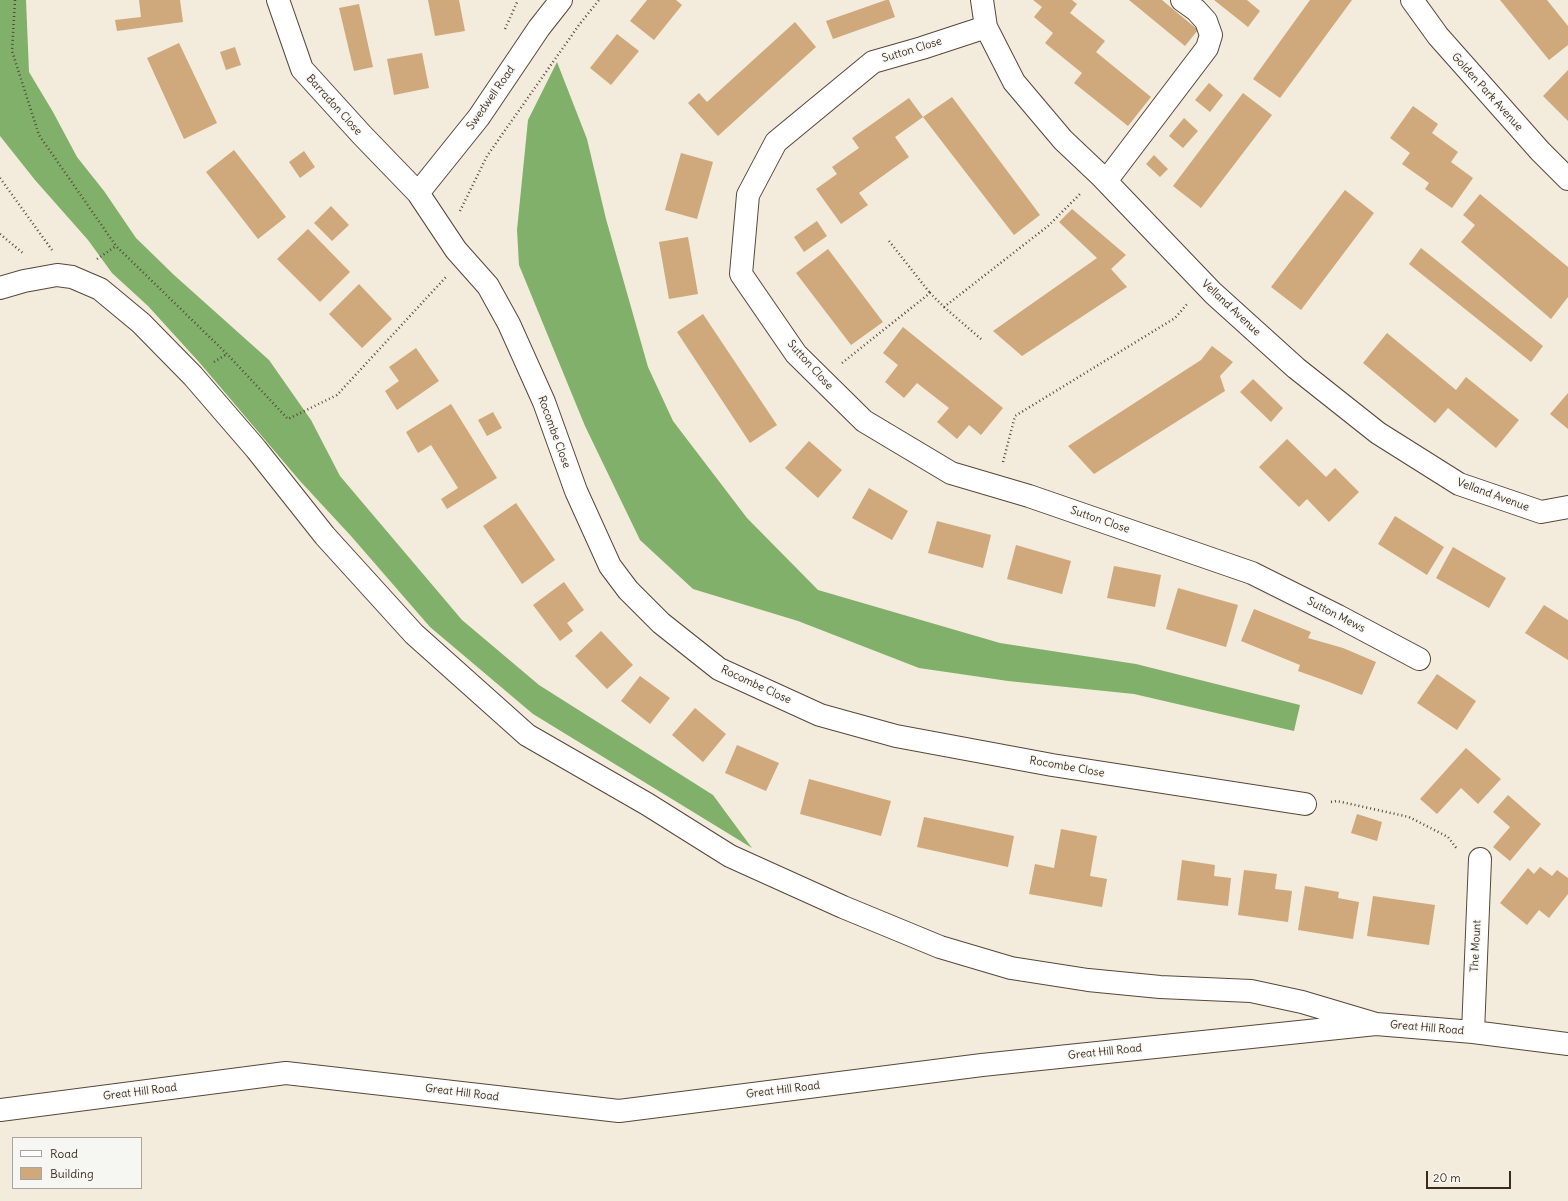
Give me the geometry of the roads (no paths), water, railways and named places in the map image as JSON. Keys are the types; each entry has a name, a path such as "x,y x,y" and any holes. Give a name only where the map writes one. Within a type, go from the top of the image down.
{"street":[{"name":"Barradon Close","path":"278,0 302,69 362,135 418,193"},
{"name":"Swedwell Road","path":"418,193 479,117 539,28 562,0"},
{"name":"Velland Avenue","path":"982,0 986,27 1014,82 1063,140 1103,178 1204,284 1296,368 1378,433 1459,484 1541,512 1568,507"},
{"path":"1103,178 1207,48 1211,34 1206,21 1196,10 1182,0"},
{"name":"Golden Park Avenue","path":"1412,0 1438,36 1540,151 1568,179"},
{"name":"Sutton Close","path":"986,27 873,62 776,142 748,195 741,274 796,354 864,421 951,473 1029,496 1252,573"},
{"name":"Rocombe Close","path":"418,193 465,260 488,286 509,324 544,402 576,491 610,566 628,590 661,623 719,669 820,715 896,736 1052,766 1305,804"},
{"path":"0,288 24,281 57,275 72,277 100,289 141,323 199,383 256,449 325,536 414,634 527,735 647,804 730,856 843,908 940,947 1011,968 1088,980 1160,987 1252,991 1302,1002 1376,1024"},
{"name":"Sutton Mews","path":"1252,573 1419,659"},
{"name":"The Mount","path":"1471,857 1472,1032"},
{"name":"Great Hill Road","path":"0,1110 286,1073 619,1111 982,1065 1376,1024 1472,1032 1568,1044"}]}
